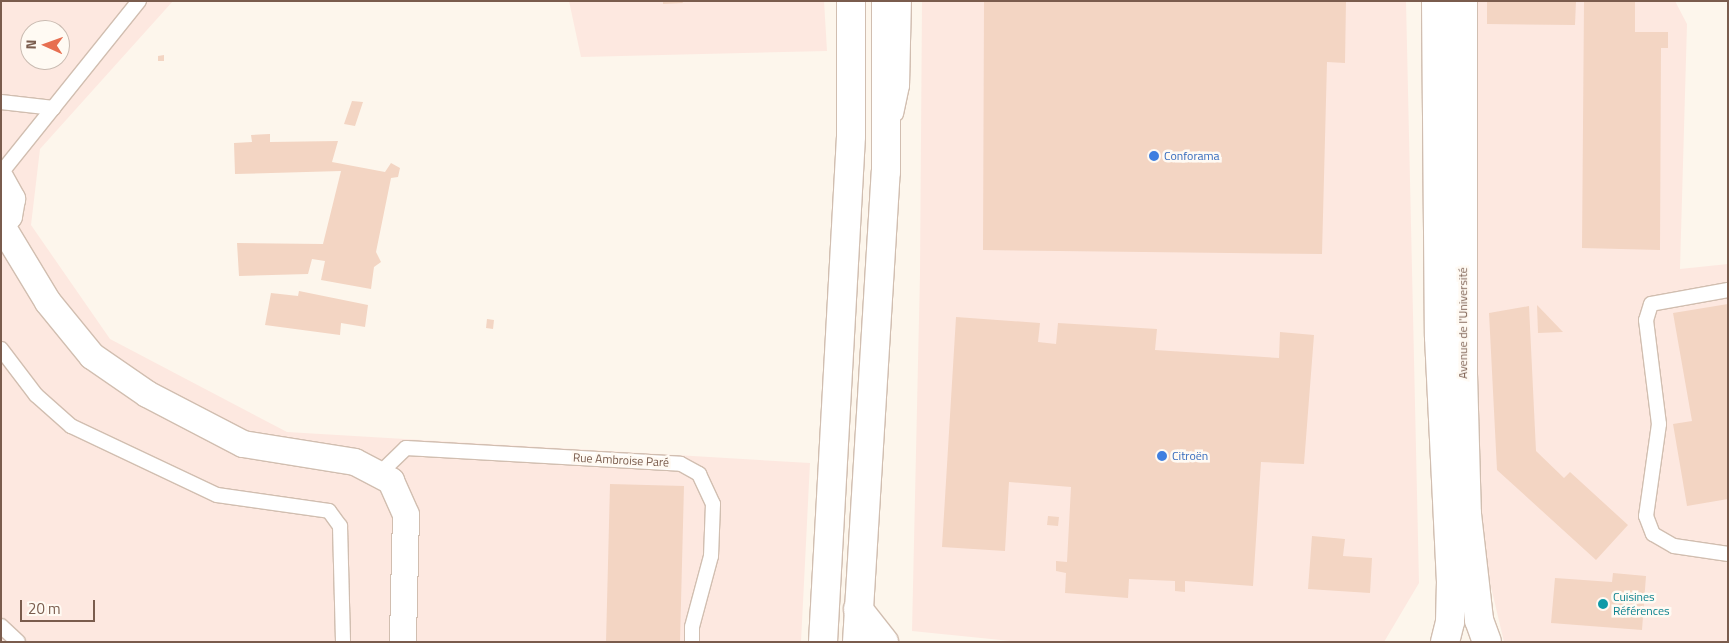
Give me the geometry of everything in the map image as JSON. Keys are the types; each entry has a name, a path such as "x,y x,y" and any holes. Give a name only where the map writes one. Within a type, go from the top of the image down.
{"main road":[{"path":"823,642 852,136 851,1"},
{"path":"857,642 886,172 886,1"},
{"name":"Avenue de l'Université","path":"1436,1 1450,132 1463,374 1467,514 1479,620 1486,642"},
{"name":"Avenue de l'Université","path":"1445,642 1450,622 1451,580 1439,337 1450,132 1463,1"},
{"path":"858,609 884,642"}],"street":[{"path":"1,179 12,199 9,216 2,226 48,302 92,356 147,394 243,444 355,462 391,481 406,515 403,642"}],"lane":[{"path":"1,173 139,1"},
{"path":"886,172 902,86 904,1"},
{"path":"1,102 54,108"},
{"path":"1728,290 1651,304 1646,320 1659,424 1646,516 1653,534 1674,546 1728,554"},
{"path":"1,349 36,395 71,426 218,494 329,511 340,526 343,642"},
{"name":"Rue Ambroise Paré","path":"378,475 406,448 681,464 700,474 713,504 711,556 692,627 692,642"},
{"path":"1,626 18,642"}],"shaded area":[{"path":"1,1 173,1 40,149 31,225 110,339 287,432 810,463 801,642 1,642"},
{"path":"569,1 824,1 827,51 581,57"},
{"path":"922,1 1406,1 1419,583 1384,642 1021,642 912,631 920,273"},
{"path":"1474,1 1675,1 1687,24 1680,269 1728,264 1728,642 1504,642 1474,515"}],"building":[{"path":"663,1 682,1 683,3 663,4"},
{"name":"Conforama","path":"984,1 1346,1 1345,63 1327,62 1322,254 983,250"},
{"path":"1487,1 1576,1 1575,25 1487,24"},
{"path":"1584,1 1635,1 1635,32 1668,32 1668,48 1661,48 1660,250 1582,248"},
{"path":"164,55 164,61 158,61 158,56"},
{"path":"352,101 363,102 355,126 344,124"},
{"path":"270,134 270,142 338,141 332,162 385,172 391,163 400,168 398,177 391,178 376,252 381,262 374,267 371,289 321,280 325,261 312,259 308,274 239,276 237,243 323,244 341,171 235,174 234,143 252,142 251,135"},
{"path":"299,291 368,305 365,327 341,323 340,335 265,325 271,293 298,296"},
{"path":"1728,304 1728,499 1687,506 1673,424 1692,421 1673,313"},
{"path":"1537,305 1563,332 1538,333"},
{"path":"1529,306 1536,451 1564,478 1570,472 1628,525 1596,560 1497,470 1489,313"},
{"path":"956,317 1040,323 1038,342 1056,344 1058,323 1157,329 1155,350 1279,358 1280,332 1314,335 1304,464 1261,462 1253,586 1185,581 1185,592 1175,591 1175,581 1129,579 1128,598 1065,593 1066,573 1056,571 1056,561 1067,562 1071,487 1009,482 1005,551 942,547"},
{"path":"487,319 494,320 493,329 486,328"},
{"path":"610,484 684,486 680,642 606,642"},
{"path":"1048,516 1059,517 1058,526 1047,525"},
{"path":"1312,536 1345,539 1343,556 1372,558 1370,593 1308,589"},
{"name":"Cuisines Références","path":"1613,573 1646,576 1642,630 1551,623 1555,578 1612,582"}],"place":[{"name":"Conforama","path":"1154,156"},
{"name":"Citroën","path":"1162,456"},
{"name":"Cuisines Références","path":"1603,604"}]}
